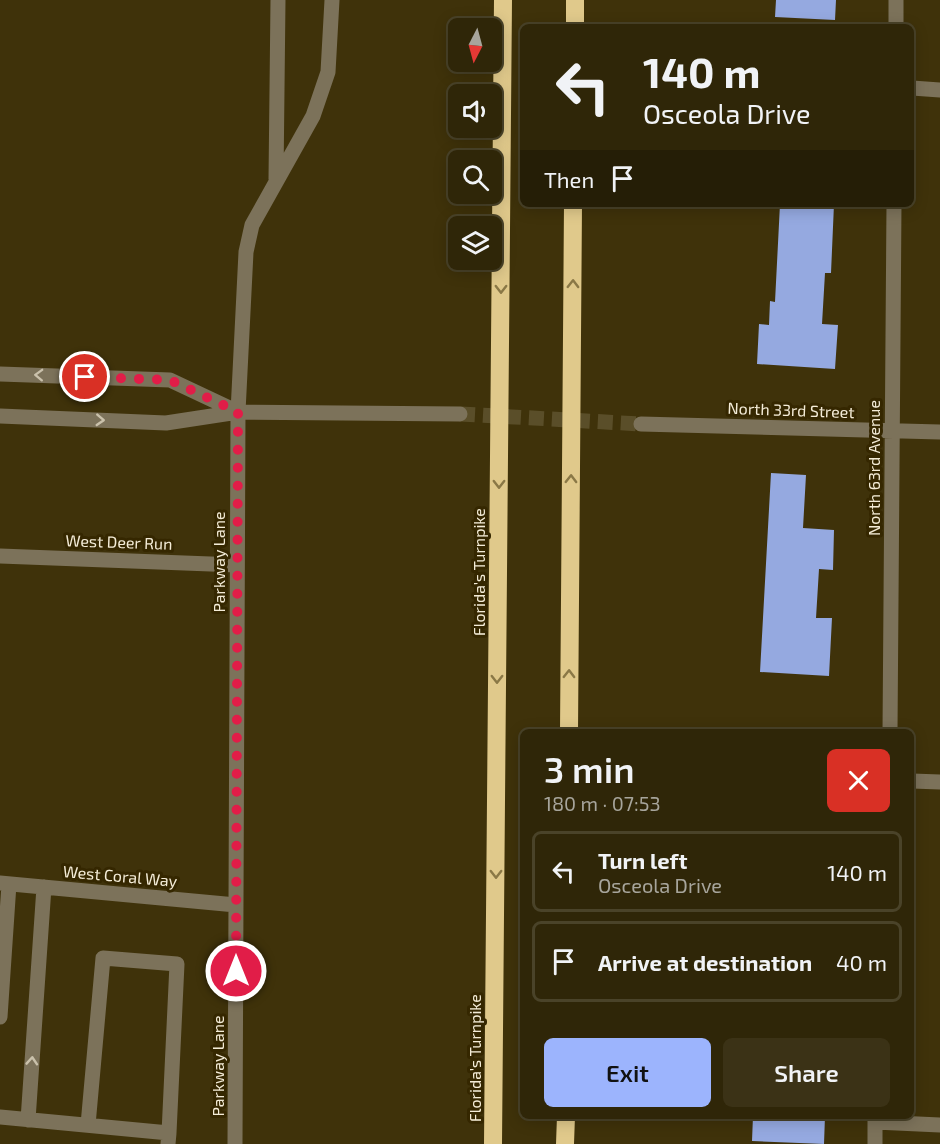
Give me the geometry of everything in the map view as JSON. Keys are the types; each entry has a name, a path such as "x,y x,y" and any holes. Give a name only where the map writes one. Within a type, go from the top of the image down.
{"highway":[{"name":"Florida's Turnpike","path":"493,1144 503,0"},
{"path":"575,0 575,24"},
{"path":"569,729 573,207"},
{"path":"565,1144 566,1119"}],"street":[{"path":"276,182 278,0"},
{"name":"Parkway Lane","path":"235,1144 238,412 246,252 252,225 312,116 328,72 332,0"},
{"path":"896,0 896,24"},
{"path":"914,88 940,90"},
{"name":"North 63rd Avenue","path":"890,729 894,207"},
{"path":"0,374 170,380 238,412"},
{"path":"0,416 166,423 238,412 460,414"},
{"name":"North 33rd Street","path":"641,424 940,432"},
{"name":"West Deer Run","path":"0,556 237,565"},
{"path":"914,781 940,782"},
{"path":"0,1017 4,884"},
{"name":"West Coral Way","path":"4,884 236,905"},
{"path":"28,1120 44,887"},
{"path":"0,1117 88,1125 168,1138 177,964 104,958 88,1125"},
{"path":"875,1144 875,1119 940,1125"}],"building":[{"path":"776,0 836,0 835,20 775,17"},
{"path":"780,207 834,207 831,273 825,273 822,324 838,325 835,369 757,364 759,324 769,325 770,301 775,302"},
{"path":"771,473 806,475 803,528 834,530 833,570 819,569 816,618 832,618 829,676 760,672"},
{"path":"753,1119 825,1119 824,1144 752,1141"}],"tunnel":[{"path":"460,414 641,424"}],"route":[{"path":"85,377 170,380 238,412 236,971"}]}
